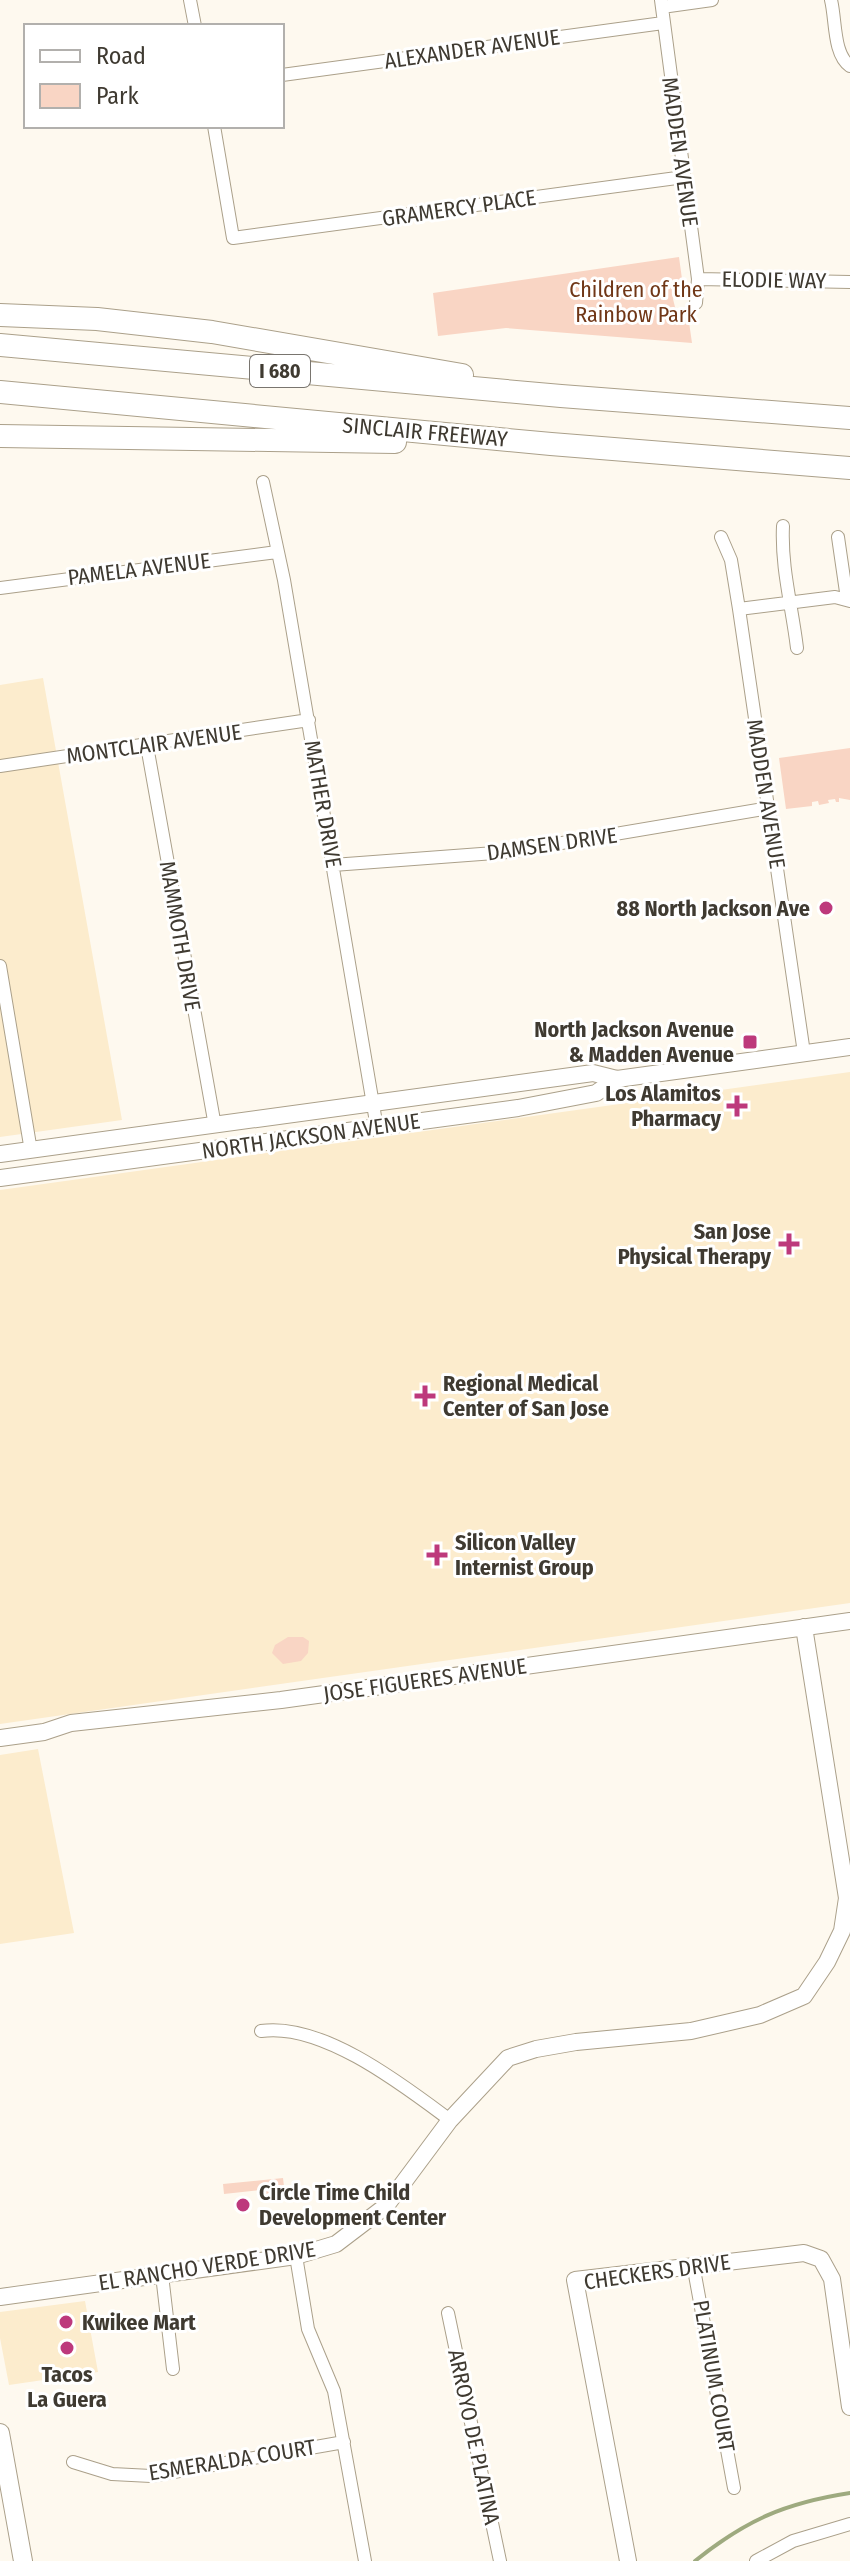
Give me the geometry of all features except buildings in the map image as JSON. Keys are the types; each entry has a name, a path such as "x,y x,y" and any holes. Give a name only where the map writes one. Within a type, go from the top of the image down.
{"highway":[{"path":"0,300 97,319"},
{"path":"0,315 97,319 212,332 408,364 561,396"},
{"name":"I 680","path":"0,345 561,396 850,418"},
{"name":"SINCLAIR FREEWAY","path":"0,392 551,444 850,468"},
{"path":"712,407 850,407"},
{"path":"0,427 52,437"},
{"path":"0,436 551,444"},
{"path":"684,454 850,482"}],"main road":[{"path":"0,2433 23,2561"}],"street":[{"path":"190,0 195,24"},
{"path":"662,3 712,0"},
{"path":"831,0 839,47 845,63 850,66"},
{"name":"MADDEN AVENUE","path":"662,3 698,279 696,303"},
{"name":"ALEXANDER AVENUE","path":"284,75 663,23"},
{"name":"GRAMERCY PLACE","path":"214,128 233,238 684,177"},
{"name":"ELODIE WAY","path":"698,279 850,282"},
{"name":"MATHER DRIVE","path":"263,482 309,720 377,1128"},
{"path":"783,526 782,553 797,648"},
{"name":"MADDEN AVENUE","path":"721,537 731,560 739,609 804,1053"},
{"path":"739,609 835,597 848,600 838,537"},
{"name":"PAMELA AVENUE","path":"0,588 277,552"},
{"name":"MONTCLAIR AVENUE","path":"0,766 309,720"},
{"name":"MAMMOTH DRIVE","path":"147,746 215,1126"},
{"name":"DAMSEN DRIVE","path":"333,865 508,852 769,808"},
{"path":"0,966 31,1151"},
{"name":"NORTH JACKSON AVENUE","path":"0,1154 593,1073 617,1079 850,1047"},
{"name":"NORTH JACKSON AVENUE","path":"0,1178 518,1108 596,1093 617,1079"},
{"path":"25,1175 34,1163 58,1154 66,1146"},
{"name":"JOSE FIGUERES AVENUE","path":"0,1738 44,1732 71,1723 281,1700 850,1621"},
{"name":"EL RANCHO VERDE DRIVE","path":"0,2297 296,2256 336,2244 386,2206 450,2120 508,2058 576,2042 691,2031 760,2015 804,1996 827,1962 842,1931 847,1898 804,1627"},
{"path":"261,2031 279,2028 316,2038 375,2066 450,2120"},
{"name":"CHECKERS DRIVE","path":"628,2561 575,2280 804,2253 821,2259 832,2279 850,2407"},
{"path":"296,2256 308,2329 334,2391 365,2561"},
{"name":"PLATINUM COURT","path":"693,2264 734,2488"},
{"path":"162,2275 173,2369"},
{"name":"ARROYO DE PLATINA","path":"448,2313 500,2561"},
{"name":"ESMERALDA COURT","path":"73,2462 112,2474 151,2476 344,2442"},
{"path":"756,2561 793,2541 850,2524"}],"shaded area":[{"path":"43,678 122,1120 0,1137 0,685"},
{"name":"Regional Medical Center of San Jose","path":"850,1072 850,1603 0,1724 0,1190"},
{"path":"38,1749 74,1933 0,1944 0,1755"},
{"path":"85,2301 98,2372 9,2385 0,2338 0,2312"}],"green space":[{"name":"Children of the Rainbow Park","path":"679,257 682,279 673,299 675,307 689,322 692,343 506,328 438,336 433,293"},
{"path":"850,748 850,800 839,798 839,802 828,800 829,803 819,805 818,801 812,802 812,806 786,809 779,758"},
{"path":"288,1637 303,1637 309,1641 308,1653 301,1661 283,1664 272,1653 275,1645"},
{"path":"283,2178 285,2195 261,2197 260,2190 224,2194 223,2184"}],"waterway":[{"path":"695,2561 732,2534 767,2515 806,2502 850,2493"}],"place":[{"name":"88 North Jackson Ave","path":"826,908"},
{"name":"North Jackson Avenue & Madden Avenue","path":"750,1042"},
{"name":"Los Alamitos Pharmacy","path":"737,1106"},
{"name":"San Jose Physical Therapy","path":"789,1244"},
{"name":"Regional Medical Center of San Jose","path":"425,1396"},
{"name":"Silicon Valley Internist Group","path":"437,1555"},
{"name":"Circle Time Child Development Center","path":"243,2205"},
{"name":"Kwikee Mart","path":"66,2322"},
{"name":"Tacos La Guera","path":"67,2348"}]}
